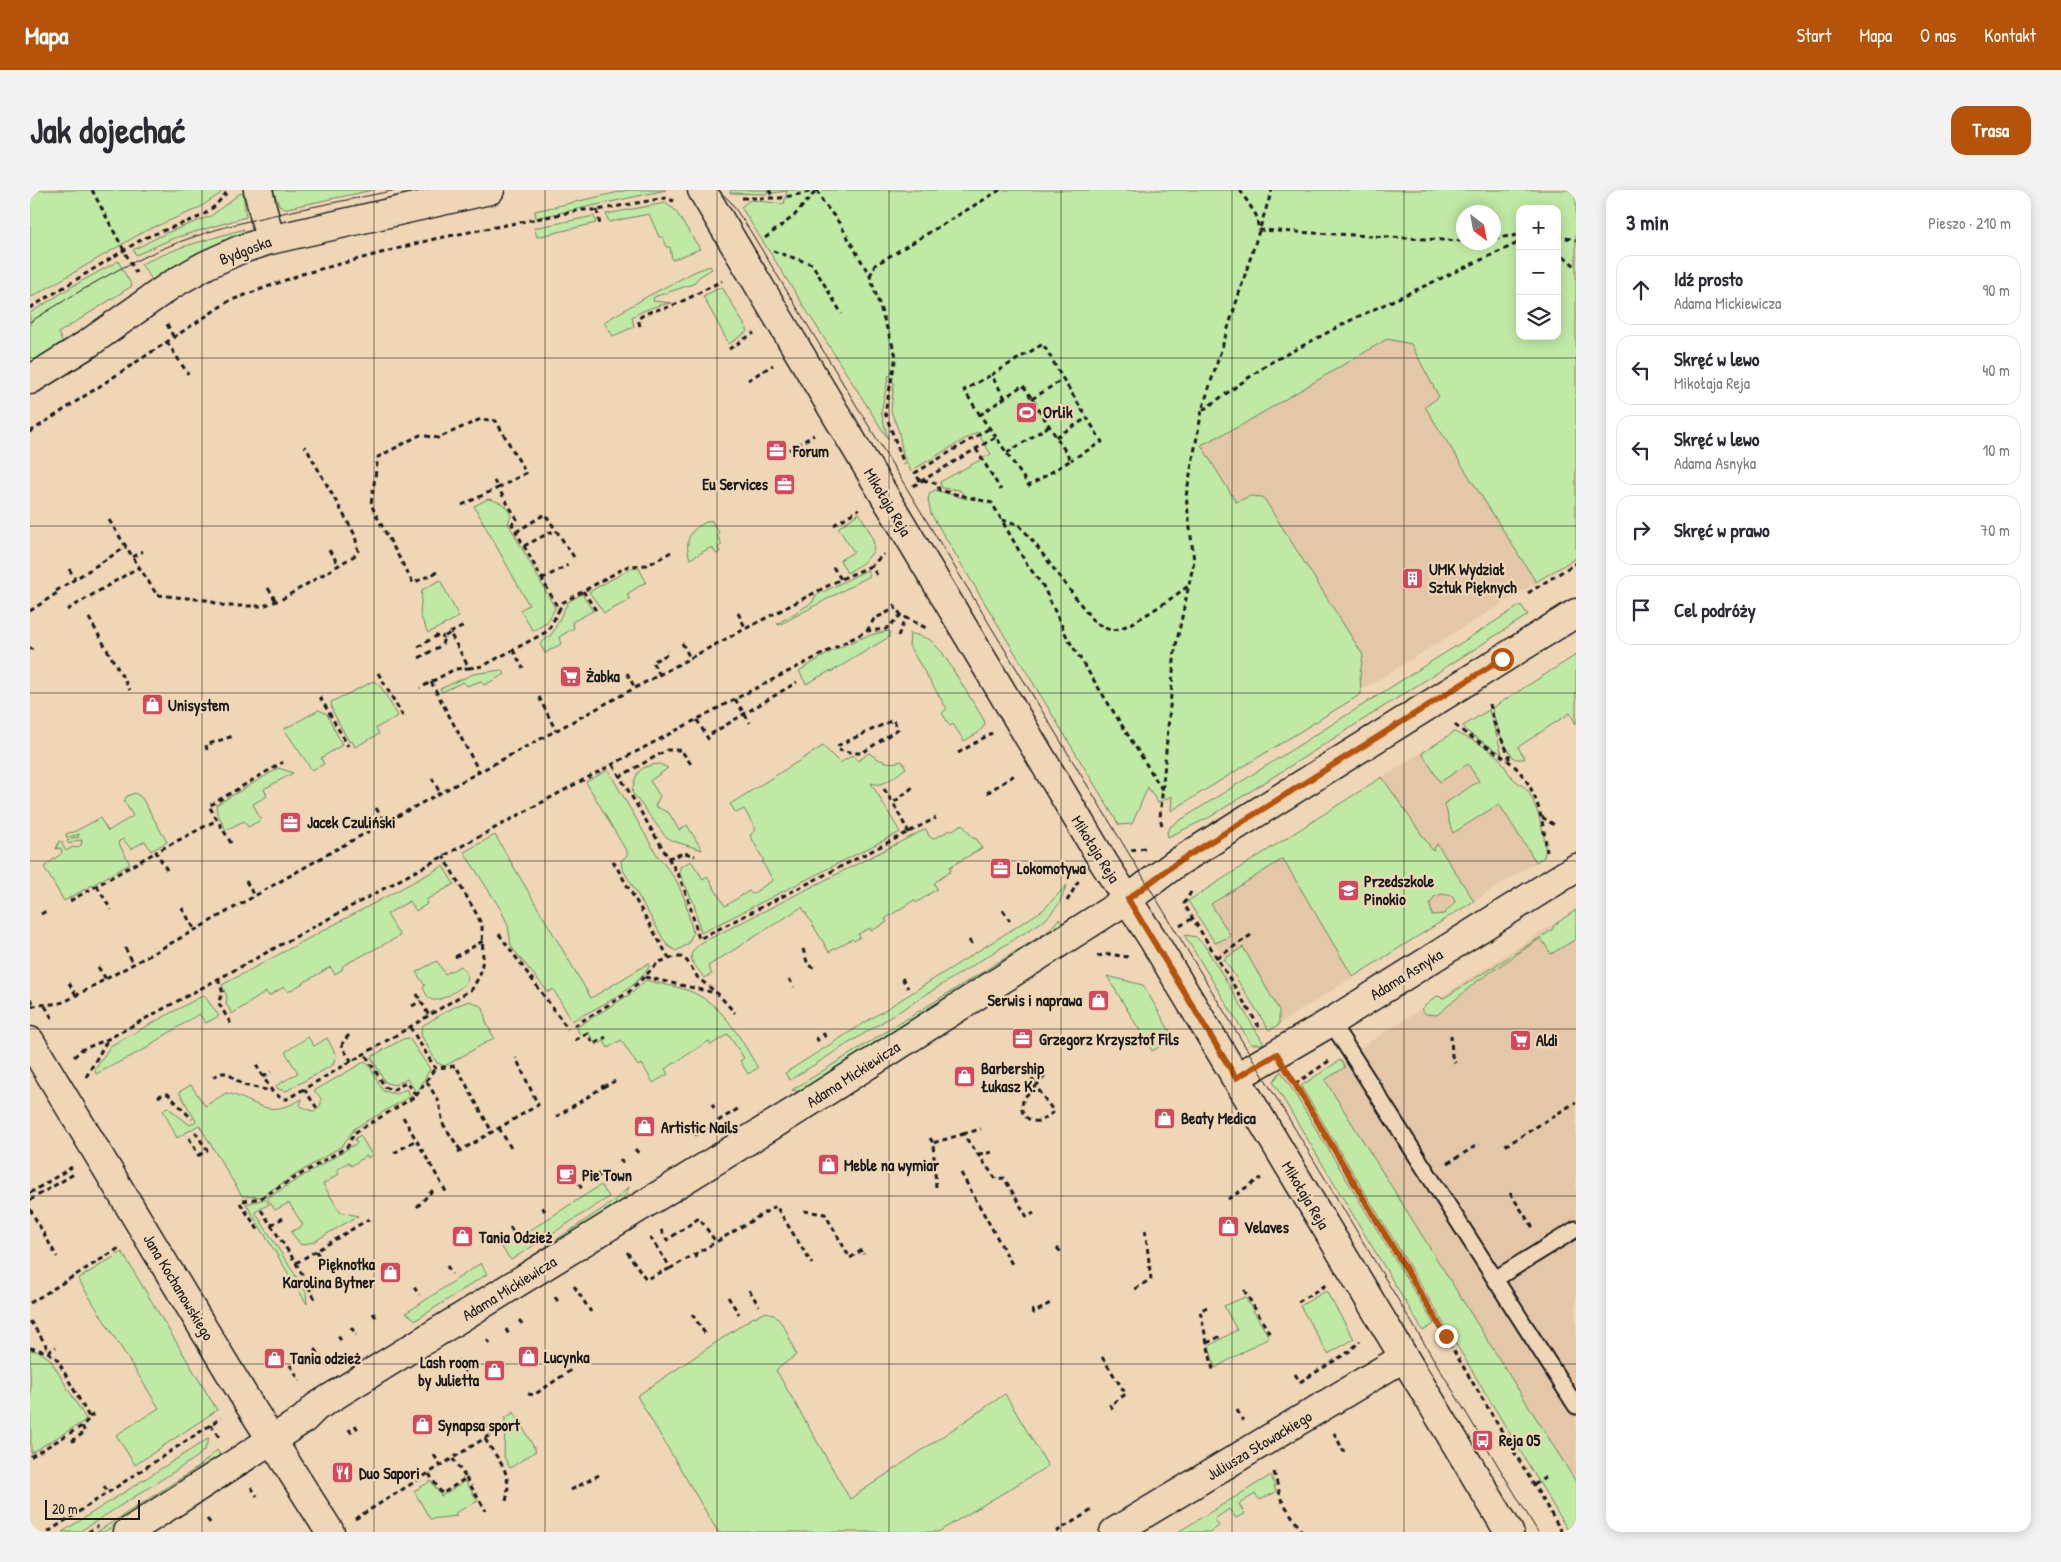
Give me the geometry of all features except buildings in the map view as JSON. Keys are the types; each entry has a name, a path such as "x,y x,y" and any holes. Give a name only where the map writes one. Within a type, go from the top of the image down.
{"street":[{"path":"258,190 270,240"},
{"name":"Bydgoska","path":"30,380 89,342 170,285 206,265 239,250 270,240 490,190"},
{"name":"Mikołaja Reja","path":"702,190 1104,863 1128,899 1508,1532"},
{"name":"Adama Mickiewicza","path":"128,1532 304,1419 316,1407 788,1115 1128,899 1175,864 1576,612"},
{"name":"Adama Asnyka","path":"1236,1078 1331,1022 1576,868"},
{"name":"Jana Kochanowskiego","path":"33,1048 272,1439 340,1527"},
{"name":"Juliusza Słowackiego","path":"1114,1532 1403,1358"}],"lane":[{"path":"1331,1022 1576,1406"},
{"path":"1495,1279 1576,1229"}],"path":[{"path":"92,190 139,278"},
{"path":"30,308 123,249 144,238 202,216 215,206 229,190"},
{"path":"769,190 773,198"},
{"path":"738,199 747,196 780,198 816,190"},
{"path":"816,190 840,224 870,276 896,356 885,413 906,471"},
{"path":"768,244 764,238 794,216 816,190"},
{"path":"870,276 875,265 1000,190"},
{"path":"1240,190 1256,215 1260,230"},
{"path":"1162,824 1160,818 1175,650 1194,561 1186,496 1202,410 1272,190"},
{"path":"747,196 750,191"},
{"path":"30,432 229,301 302,274 434,239 582,210 597,210 665,198"},
{"path":"597,210 600,225"},
{"path":"1260,230 1456,241"},
{"path":"1501,237 1516,235"},
{"path":"1561,237 1576,240"},
{"path":"1202,410 1268,364 1357,317 1516,244"},
{"path":"772,250 812,264 842,314"},
{"path":"1561,254 1576,267"},
{"path":"640,326 638,318 642,315 655,309 669,307 727,279"},
{"path":"166,324 174,338"},
{"path":"729,349 758,331"},
{"path":"167,342 188,374"},
{"path":"1043,344 1102,442 1029,486 964,390 991,375 1043,344"},
{"path":"748,380 777,362"},
{"path":"991,375 1005,398"},
{"path":"1032,399 1063,379"},
{"path":"980,415 1023,385 1071,460"},
{"path":"1056,437 1087,418"},
{"path":"437,572 413,584 376,513 372,504 378,457 420,435 438,438 481,419 496,421 526,473 462,505"},
{"path":"1007,453 1049,426"},
{"path":"990,428 915,473 922,480 938,484 940,490 992,503 1026,563 1043,586 1068,639 1163,791"},
{"path":"789,450 818,432"},
{"path":"908,489 996,437"},
{"path":"109,520 153,592 162,597 206,600 225,606 263,606 276,602 339,565 358,551 355,535 305,446"},
{"path":"976,449 1001,490"},
{"path":"910,478 914,485"},
{"path":"494,481 517,519 512,524 559,610"},
{"path":"834,525 864,506"},
{"path":"516,532 545,514 576,560"},
{"path":"1002,520 1018,524 1094,622 1105,628 1114,630 1134,621 1189,586"},
{"path":"524,546 556,530"},
{"path":"30,611 75,578 126,546"},
{"path":"329,550 339,565"},
{"path":"133,557 143,551"},
{"path":"420,688 455,670 483,666 513,650 548,631 562,603 628,566 648,565 671,552"},
{"path":"1528,593 1576,564"},
{"path":"542,580 568,565"},
{"path":"30,999 33,1006 56,1005 106,980 440,793 690,658 841,579 871,566"},
{"path":"67,610 139,567"},
{"path":"833,567 841,579"},
{"path":"70,569 75,578"},
{"path":"268,588 276,602"},
{"path":"584,591 597,612"},
{"path":"867,631 874,619 894,606 900,614 934,632"},
{"path":"738,613 746,629"},
{"path":"72,1061 81,1050 108,1039 735,699 867,631 886,629 900,614"},
{"path":"898,636 906,617"},
{"path":"89,618 130,690"},
{"path":"420,658 442,645 444,637 466,625"},
{"path":"450,633 469,668"},
{"path":"418,647 438,635 444,637"},
{"path":"682,643 690,658"},
{"path":"513,650 523,668"},
{"path":"660,675 652,662 668,654 666,651"},
{"path":"627,673 635,688"},
{"path":"378,674 403,716"},
{"path":"431,682 480,773"},
{"path":"711,734 797,682"},
{"path":"320,697 348,746"},
{"path":"539,697 556,731"},
{"path":"735,699 750,723"},
{"path":"1490,704 1494,723 1509,755 1509,762"},
{"path":"696,720 710,742"},
{"path":"894,720 898,729 862,753 838,748 894,720"},
{"path":"1455,725 1509,762 1529,787 1540,808 1548,852"},
{"path":"958,753 994,731 999,739"},
{"path":"207,750 206,745 233,736"},
{"path":"619,776 667,750 681,750 693,767"},
{"path":"231,843 209,806 283,762"},
{"path":"613,764 679,876 688,899 699,939 936,818"},
{"path":"987,793 1019,772"},
{"path":"432,778 440,793"},
{"path":"893,803 912,787"},
{"path":"884,789 909,833"},
{"path":"376,808 385,823"},
{"path":"1542,816 1556,826"},
{"path":"70,901 217,820"},
{"path":"156,852 167,870"},
{"path":"668,858 685,853 695,856"},
{"path":"256,1065 272,1091 282,1099 287,1099 472,989 480,975 483,959 480,920 443,856"},
{"path":"613,861 669,958"},
{"path":"246,881 254,896"},
{"path":"97,886 111,910"},
{"path":"1192,890 1184,904 1262,1031"},
{"path":"182,908 195,930"},
{"path":"41,914 48,910"},
{"path":"1003,910 1010,921"},
{"path":"499,934 568,1029"},
{"path":"1217,958 1251,935"},
{"path":"969,940 973,946"},
{"path":"455,957 483,941"},
{"path":"125,948 134,964"},
{"path":"803,949 808,965 816,969"},
{"path":"574,1026 629,992 659,962 669,958 681,957 687,961 698,978 717,993 735,1013"},
{"path":"98,966 106,980"},
{"path":"645,977 717,993"},
{"path":"902,978 908,988"},
{"path":"218,979 224,993 218,1002 231,1024"},
{"path":"789,979 794,987"},
{"path":"70,982 76,995"},
{"path":"418,994 429,1016"},
{"path":"412,1006 421,1001"},
{"path":"45,1006 52,1018"},
{"path":"410,1027 435,1068"},
{"path":"823,1033 826,1038"},
{"path":"575,1040 587,1034 594,1044 606,1037"},
{"path":"349,1035 342,1047 352,1062"},
{"path":"1451,1035 1452,1056 1455,1063"},
{"path":"816,1037 819,1042"},
{"path":"82,1084 108,1039"},
{"path":"365,1054 384,1087 393,1090 407,1082 416,1096"},
{"path":"1277,1054 1562,1532"},
{"path":"427,1082 438,1102 444,1124 459,1152 538,1105 516,1058"},
{"path":"435,1068 456,1066 492,1132"},
{"path":"259,1231 242,1202 261,1198 348,1146 354,1133 416,1096 435,1068"},
{"path":"213,1077 222,1072 227,1073 243,1085 272,1091"},
{"path":"263,1077 270,1072"},
{"path":"1032,1079 1036,1086 1054,1112 1039,1121 1028,1119 1023,1114 1022,1104 1026,1094 1036,1086 1045,1076"},
{"path":"556,1117 597,1093 602,1086 615,1081"},
{"path":"304,1089 317,1108"},
{"path":"158,1097 168,1094 192,1118"},
{"path":"1506,1143 1507,1145 1576,1102"},
{"path":"712,1104 714,1108"},
{"path":"403,1117 448,1195"},
{"path":"499,1128 511,1148"},
{"path":"933,1143 982,1129"},
{"path":"189,1138 197,1157 207,1150 194,1132"},
{"path":"963,1134 996,1179 1004,1178 1027,1217 1034,1213"},
{"path":"930,1138 933,1143 936,1187"},
{"path":"394,1153 416,1140"},
{"path":"1429,1176 1479,1144"},
{"path":"635,1149 640,1155"},
{"path":"424,1154 430,1150"},
{"path":"978,1154 995,1152"},
{"path":"620,1159 624,1165"},
{"path":"30,1193 72,1168"},
{"path":"30,1200 75,1173"},
{"path":"597,1173 601,1180"},
{"path":"962,1173 1013,1266"},
{"path":"1228,1199 1265,1175"},
{"path":"579,1184 583,1191"},
{"path":"417,1207 433,1190"},
{"path":"1510,1193 1546,1248"},
{"path":"627,1252 646,1279 669,1269 776,1206 812,1264"},
{"path":"542,1207 547,1214"},
{"path":"30,1209 57,1257"},
{"path":"261,1210 296,1263 315,1299"},
{"path":"804,1211 825,1214 850,1258 862,1250 864,1254"},
{"path":"271,1225 283,1218"},
{"path":"661,1230 667,1240 700,1218 716,1242"},
{"path":"296,1263 369,1219"},
{"path":"510,1227 514,1234"},
{"path":"1135,1288 1151,1279 1144,1228"},
{"path":"650,1237 670,1273"},
{"path":"494,1238 498,1245"},
{"path":"30,1303 120,1248"},
{"path":"1057,1248 1063,1254"},
{"path":"316,1251 329,1273"},
{"path":"694,1254 699,1261"},
{"path":"447,1266 452,1274"},
{"path":"1298,1302 1329,1283"},
{"path":"574,1286 591,1312"},
{"path":"414,1287 419,1295"},
{"path":"749,1290 759,1306"},
{"path":"1244,1290 1271,1336"},
{"path":"728,1297 739,1314"},
{"path":"555,1298 559,1303"},
{"path":"1032,1309 1034,1313 1050,1302"},
{"path":"1207,1307 1200,1311 1213,1370"},
{"path":"373,1313 378,1320"},
{"path":"692,1314 706,1335"},
{"path":"519,1320 523,1325"},
{"path":"30,1321 45,1343 48,1352"},
{"path":"351,1327 356,1334"},
{"path":"506,1329 509,1334"},
{"path":"338,1336 343,1343"},
{"path":"1207,1343 1221,1336"},
{"path":"487,1340 492,1345"},
{"path":"48,1352 56,1347"},
{"path":"30,1348 48,1352 57,1359 89,1417"},
{"path":"315,1349 321,1357"},
{"path":"1102,1357 1126,1394 1110,1405 1115,1412"},
{"path":"458,1360 468,1376"},
{"path":"528,1394 534,1395 572,1370"},
{"path":"1295,1374 1300,1382"},
{"path":"30,1456 82,1426 89,1417 97,1413"},
{"path":"48,1532 228,1413"},
{"path":"486,1424 492,1434"},
{"path":"355,1425 358,1430"},
{"path":"74,1442 73,1440 85,1432 82,1426"},
{"path":"340,1527 502,1428"},
{"path":"349,1429 352,1434"},
{"path":"1332,1429 1344,1452"},
{"path":"485,1439 508,1477 509,1489 506,1501"},
{"path":"434,1455 441,1466"},
{"path":"453,1459 486,1511"},
{"path":"1274,1471 1281,1499 1302,1532"},
{"path":"429,1474 442,1494 466,1478"},
{"path":"572,1490 599,1475"},
{"path":"1534,1485 1546,1477"},
{"path":"104,1486 108,1493"},
{"path":"207,1519 212,1525"}],"shaded area":[{"path":"1516,250 1516,340 1557,340 1576,558 1355,694 1201,445"},
{"name":"Przedszkole Pinokio","path":"1454,732 1536,862 1269,1030 1188,901"},
{"path":"1576,910 1576,1524 1301,1086"}],"green space":[{"path":"30,190 222,190 220,194 197,209 145,231 30,298"},
{"path":"273,190 373,190 283,209 279,205"},
{"path":"628,190 666,190 536,218 535,211"},
{"path":"731,190 767,190 768,194 730,193"},
{"path":"771,190 1576,190 1576,558 1536,582 1425,407 1439,397 1411,344 1387,339 1240,426 1201,445 1236,502 1250,496 1263,497 1363,655 1360,674 1361,694 1171,811 1172,796 1158,803 1148,787 1132,824 1119,825 931,514 928,500 930,493 935,490 967,499 960,490 942,488 940,482 991,454 977,432 911,471 903,455 899,432 891,411 894,383 889,375 881,412 888,439 741,207 750,200 784,204 787,191 772,193"},
{"path":"243,193 246,217 174,238 136,255 133,250 166,233 211,216 239,194"},
{"path":"665,203 675,210 700,249 672,260 670,247 666,247 663,237 659,237 649,214 609,222 606,214"},
{"path":"594,216 596,223 537,237 534,228"},
{"path":"244,229 237,239 155,284 141,264 182,247"},
{"path":"118,261 132,286 58,333 63,343 30,364 30,313"},
{"path":"710,266 712,269 699,277 693,284 654,297 653,301 672,303 651,308 632,317 634,327 613,336 604,322 648,296 696,271"},
{"path":"722,287 748,331 729,344 703,296"},
{"path":"488,499 500,503 507,509 511,516 508,523 555,608 548,622 533,631 520,610 529,605 474,506"},
{"path":"859,513 870,533 874,548 866,559 847,573 840,560 854,552 838,528"},
{"path":"711,520 719,533 717,535 722,545 718,547 720,552 716,554 712,547 690,559 688,545 691,534 699,526"},
{"path":"639,568 646,582 627,594 630,600 604,613 589,592 630,569"},
{"path":"867,570 870,576 779,625 777,624 813,602 815,596"},
{"path":"440,580 459,617 428,633 420,615 422,590"},
{"path":"582,594 593,611 572,622 574,628 559,637 561,644 545,653 540,644 552,634 568,602"},
{"path":"1521,605 1528,615 1210,817 1168,837 1167,832 1171,826"},
{"path":"890,631 889,637 831,672 806,684 799,671 854,641"},
{"path":"910,633 929,639 942,652 984,720 985,725 978,733 964,741 953,724 950,726 942,713 947,709 909,646"},
{"path":"1576,655 1576,724 1570,713 1518,747 1525,759 1515,759 1500,735 1492,708"},
{"path":"502,670 505,674 484,685 481,681 467,686 463,682 442,692 440,689 473,674"},
{"path":"374,681 381,687 398,716 376,728 379,734 355,747 352,741 349,742 332,710 331,702"},
{"path":"319,710 327,714 342,745 321,758 324,764 312,770 284,729"},
{"path":"1489,710 1502,754 1469,733 1463,726"},
{"path":"1454,732 1488,749 1500,759 1509,774 1528,791 1535,804 1541,823 1545,842 1544,857 1536,862 1499,804 1453,833 1444,804 1479,781 1468,764 1440,782 1422,753"},
{"path":"823,746 840,763 853,755 858,761 869,753 885,762 902,761 906,768 894,778 885,783 871,783 900,832 701,933 694,904 680,874 680,867 691,861 703,879 707,876 725,906 749,891 752,894 773,880 762,862 764,861 750,835 756,830 744,809 736,813 730,804"},
{"path":"660,764 668,768 650,781 660,796 655,806 669,813 679,830 687,825 702,850 673,841 665,836 632,792 639,771 647,766"},
{"path":"279,768 293,773 264,789 267,796 253,804 261,820 248,827 244,821 226,830 217,813 216,805"},
{"path":"608,770 657,855 676,880 685,900 693,933 688,944 676,951 667,945 622,868 621,861 628,854 586,782"},
{"path":"1382,777 1433,851 1437,844 1474,901 1353,977 1283,859 1211,904 1231,936 1215,943 1188,901","holes":["1442,894 1453,896 1455,902 1444,914 1432,915 1430,904 1434,897"]},
{"path":"135,793 142,798 167,842 151,851 145,841 131,849 123,839 118,842 130,864 64,901 44,867 62,853 61,848 56,849 59,841 63,843 66,851 73,847 77,848 81,845 82,840 69,844 67,841 75,837 78,838 79,834 67,838 66,834 72,833 100,818 108,831 133,816 124,801 127,796"},
{"path":"962,824 974,839 976,838 982,848 950,867 951,871 934,883 937,889 916,903 914,900 885,919 887,922 871,931 870,928 858,934 860,937 854,941 852,939 829,952 802,907 708,966 712,974 704,978 694,964 691,957 692,953 701,943 926,829 929,836 933,839"},
{"path":"495,835 591,998 649,963 650,965 644,974 615,998 572,1021 553,989 548,992 511,946 508,925 501,910 464,852"},
{"path":"443,866 454,884 426,900 427,904 416,911 410,901 387,914 400,936 344,965 343,969 335,974 330,967 288,992 284,987 269,996 266,992 232,1014 226,1004 227,997 222,985"},
{"path":"1067,885 1059,904 1045,920 790,1080 785,1073 1043,910"},
{"path":"1576,910 1576,939 1551,954 1541,938 1476,982 1437,1015 1426,1014 1421,1009 1437,996 1444,998 1552,930 1554,925"},
{"path":"1059,919 1065,926 801,1092 792,1090 1047,932"},
{"path":"1186,935 1196,937 1205,946 1264,1044 1251,1044"},
{"path":"1243,947 1279,1010 1279,1025 1269,1030 1224,959"},
{"path":"437,961 445,974 461,966 466,973 467,981 452,994 433,1000 426,993 423,988 425,986 416,972"},
{"path":"1107,976 1143,985 1174,1038 1152,1051"},
{"path":"646,980 677,987 705,999 732,1026 758,1068 748,1074 740,1061 744,1058 728,1034 711,1045 709,1041 665,1069 668,1074 653,1083 642,1064 638,1066 621,1040 608,1048 604,1041 596,1045 588,1032 580,1036 577,1027 632,993"},
{"path":"204,995 219,1016 206,1023 199,1014 151,1044 151,1046 96,1074 95,1070 110,1046"},
{"path":"469,1001 483,1007 486,1022 494,1038 445,1066 437,1063 421,1035 422,1026 456,1006"},
{"path":"308,1037 314,1046 327,1038 336,1055 333,1065 286,1091 278,1089 276,1086 298,1073 285,1052"},
{"path":"409,1038 430,1069 417,1093 407,1079 394,1085 385,1082 371,1057 403,1039"},
{"path":"1340,1060 1345,1067 1325,1080 1576,1482 1576,1532 1569,1532 1301,1086"},
{"path":"364,1062 369,1065 383,1091 397,1094 406,1089 411,1096 355,1128 342,1146 260,1197 242,1196 199,1125 177,1138 163,1110 167,1107 190,1125 196,1121 179,1092 191,1085 205,1106 226,1093 276,1109 302,1099 300,1106 315,1112 320,1106 321,1099 314,1091"},
{"path":"1281,1071 1434,1324 1423,1331 1273,1082"},
{"path":"360,1135 372,1155 368,1158 367,1155 351,1166 349,1162 337,1170 339,1174 323,1184 340,1212 358,1216 313,1242 301,1245 291,1232 303,1225 289,1203 275,1210 267,1198 357,1143 355,1139"},
{"path":"601,1185 609,1197 511,1260 502,1248"},
{"path":"629,1187 623,1200 614,1209 526,1265 517,1266 614,1201"},
{"path":"265,1199 269,1204 255,1212 306,1292 307,1304 246,1204"},
{"path":"122,1252 217,1410 135,1465 116,1435 159,1408 78,1279"},
{"path":"481,1263 487,1274 416,1320 406,1313"},
{"path":"1326,1291 1354,1339 1328,1354 1300,1306"},
{"path":"1245,1297 1269,1337 1215,1368 1209,1346 1237,1330 1224,1306"},
{"path":"767,1312 782,1324 796,1355 776,1370 850,1499 1005,1394 1048,1466 938,1532 718,1532 637,1396 752,1318"},
{"path":"30,1350 40,1352 50,1359 86,1419 31,1453"},
{"path":"514,1412 536,1451 510,1468 504,1457 505,1418"},
{"path":"209,1438 205,1449 197,1457 79,1532 62,1532"},
{"path":"217,1450 221,1457 104,1532 97,1532 200,1466"},
{"path":"1271,1475 1276,1492 1260,1500 1255,1494 1239,1504 1245,1514 1236,1518 1229,1509 1215,1519 1219,1526 1211,1532 1178,1532"},
{"path":"431,1481 441,1496 465,1481 478,1501 455,1513 457,1516 430,1519 414,1491"}],"tram line":[{"path":"30,322 118,270 174,244 255,219 396,190"},
{"path":"718,190 730,201 751,232 1538,1532"}],"place":[{"name":"Orlik","path":"1027,412"},
{"name":"Forum","path":"777,451"},
{"name":"Eu Services","path":"784,484"},
{"name":"UMK Wydział Sztuk Pięknych","path":"1413,578"},
{"name":"Żabka","path":"570,676"},
{"name":"Unisystem","path":"152,705"},
{"name":"Jacek Czuliński","path":"291,822"},
{"name":"Lokomotywa","path":"1001,868"},
{"name":"Przedszkole Pinokio","path":"1348,890"},
{"name":"Serwis i naprawa","path":"1098,1000"},
{"name":"Grzegorz Krzysztof Fils","path":"1023,1039"},
{"name":"Aldi","path":"1520,1040"},
{"name":"Barbership Łukasz K.","path":"965,1077"},
{"name":"Beaty Medica","path":"1165,1118"},
{"name":"Artistic Nails","path":"645,1127"},
{"name":"Meble na wymiar","path":"828,1165"},
{"name":"Pie Town","path":"566,1175"},
{"name":"Velaves","path":"1228,1227"},
{"name":"Tania Odzież","path":"463,1237"},
{"name":"Pięknotka Karolina Bytner","path":"391,1273"},
{"name":"Lucynka","path":"528,1357"},
{"name":"Tania odzież","path":"274,1358"},
{"name":"Lash room by Julietta","path":"495,1371"},
{"name":"Synapsa sport","path":"422,1425"},
{"name":"Reja 05","path":"1483,1440"},
{"name":"Duo Sapori","path":"343,1473"}],"route":[{"path":"1446,1336 1277,1054 1236,1078 1128,899 1175,864 1502,659"}]}
